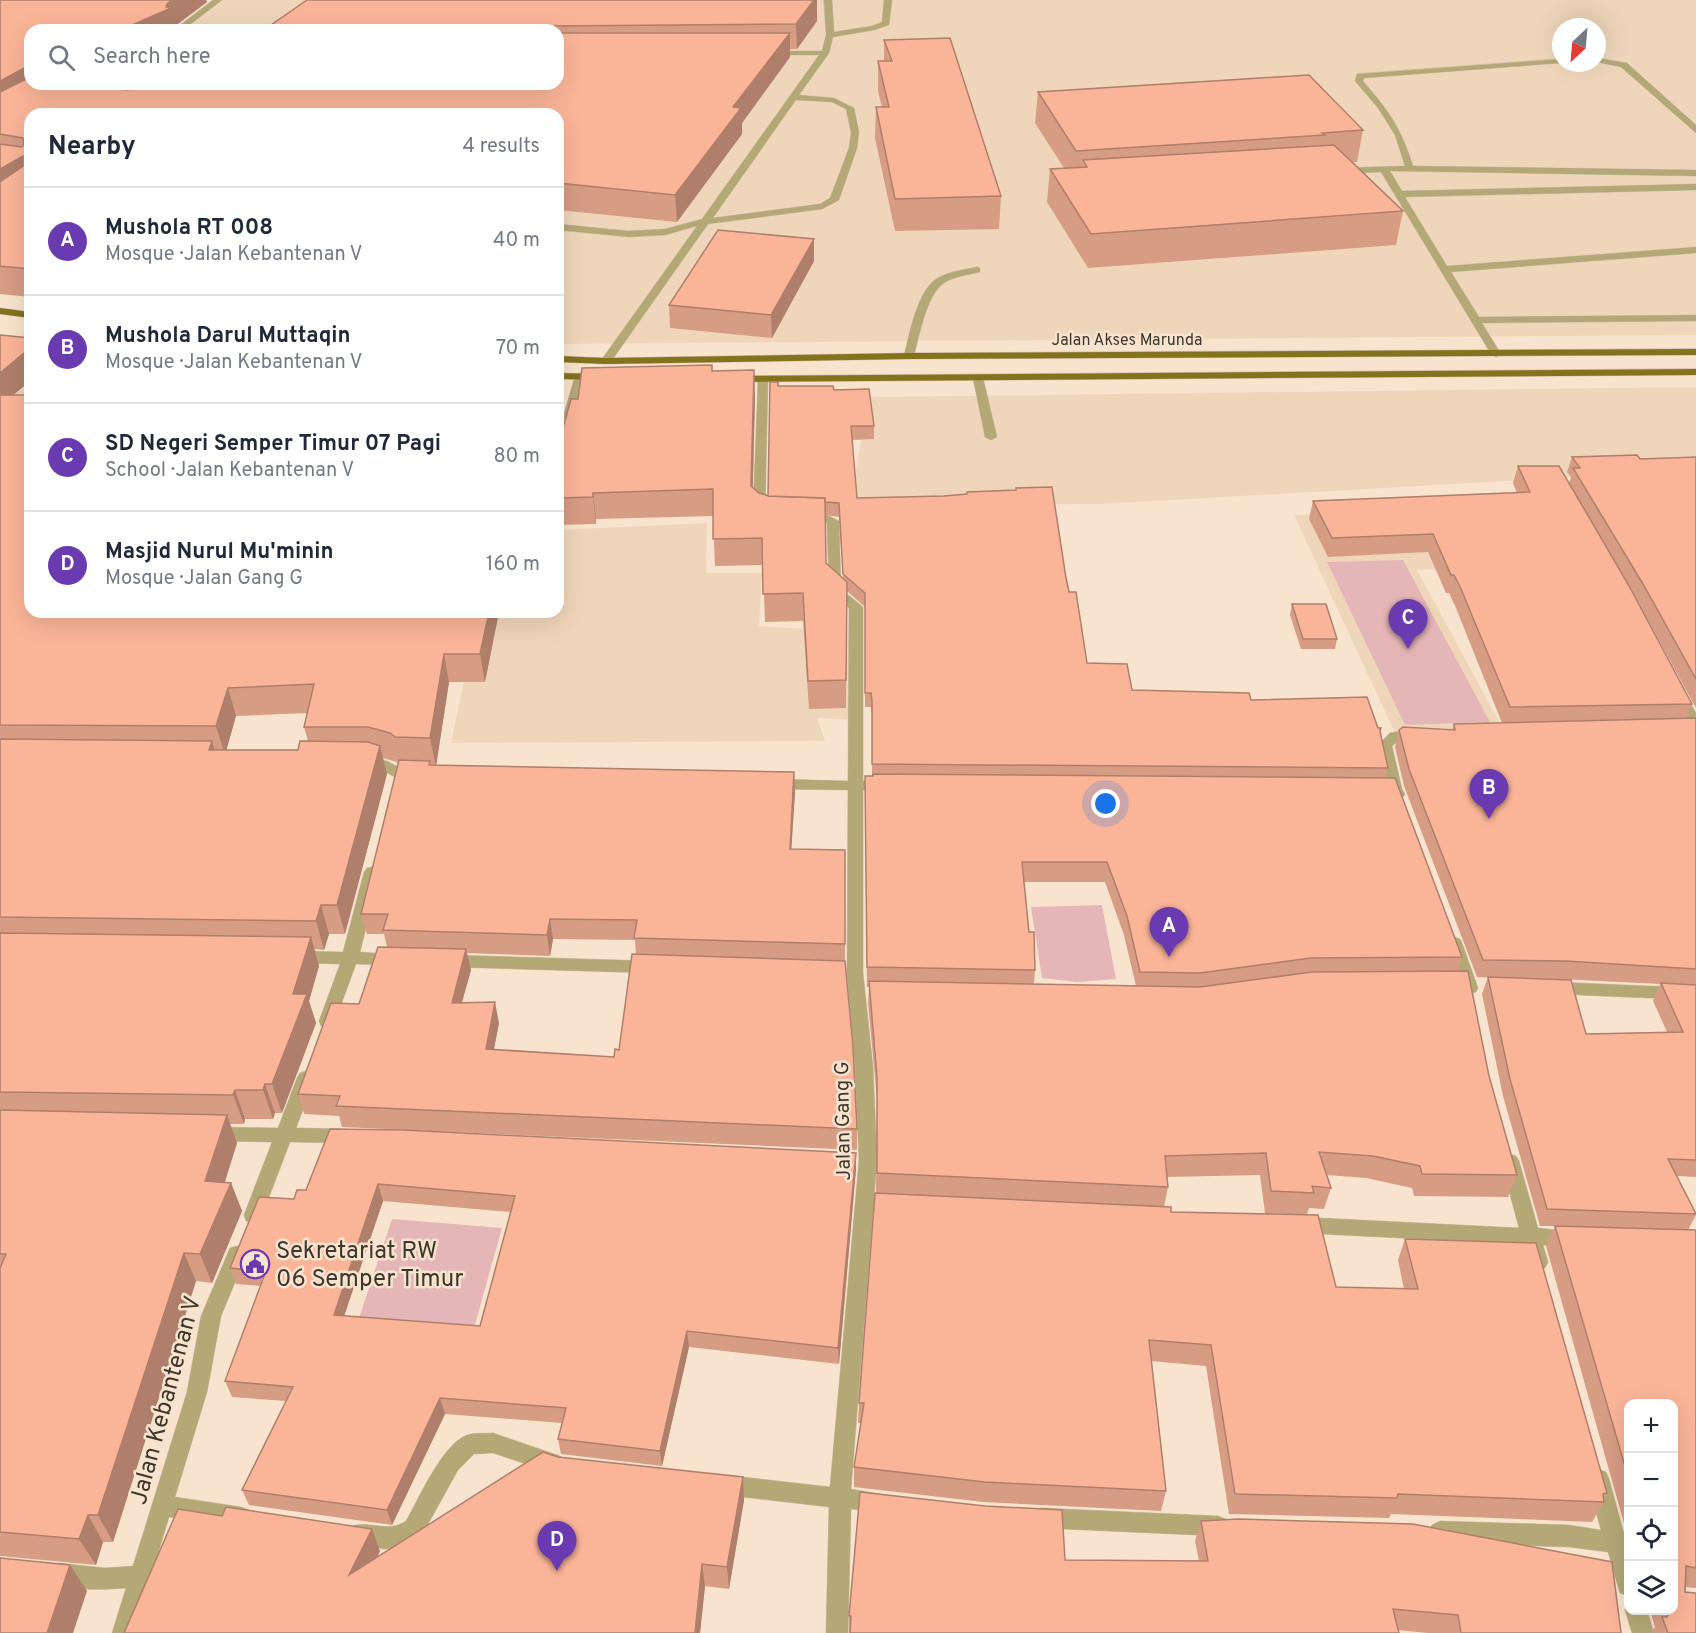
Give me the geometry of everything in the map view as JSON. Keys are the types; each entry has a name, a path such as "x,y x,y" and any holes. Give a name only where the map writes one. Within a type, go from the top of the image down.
{"main road":[{"path":"0,311 24,314"},
{"name":"Jalan Akses Marunda","path":"564,359 606,361 909,356 1696,352"},
{"name":"Jalan Akses Marunda","path":"728,379 1696,372"},
{"path":"564,376 611,378"}],"street":[{"path":"186,24 218,0"},
{"path":"606,361 702,222 825,53 830,35 828,0"},
{"path":"830,35 874,28 886,23 888,0"},
{"path":"816,14 827,14"},
{"path":"767,53 825,53"},
{"path":"1410,169 1399,135 1381,106 1359,81 1360,76 1552,62"},
{"path":"1606,62 1624,65 1696,130"},
{"path":"564,227 638,233 665,232 702,222 822,206 834,200 853,148 855,132 850,108 834,100 792,97"},
{"path":"1383,168 1496,354"},
{"path":"1324,172 1383,168 1623,174 1696,173"},
{"path":"1399,194 1696,187"},
{"path":"1445,270 1696,250"},
{"path":"909,356 915,333 934,285 946,278 977,270"},
{"path":"1475,320 1696,318"},
{"path":"564,431 580,376"},
{"path":"978,378 991,437"},
{"path":"763,380 759,507 760,513 768,518"},
{"name":"Jalan Gang G","path":"790,518 825,518 833,521 835,590 856,607 856,786 849,973 864,995 868,1160 840,1498 837,1633"},
{"path":"1674,685 1692,728"},
{"path":"1406,814 1386,790 1385,745 1395,736 1435,734"},
{"path":"352,763 383,764 391,767 396,773 432,774"},
{"path":"391,796 396,773"},
{"path":"762,784 904,786"},
{"path":"322,1035 350,958 376,854"},
{"path":"1449,932 1475,985 1474,1007"},
{"path":"280,957 409,960"},
{"path":"432,960 667,967"},
{"path":"1447,986 1475,985"},
{"path":"1541,988 1696,994"},
{"name":"Jalan Kebantenan V","path":"123,1633 164,1506 197,1392 211,1316 314,1058"},
{"path":"202,1133 360,1136"},
{"path":"1504,1140 1543,1282"},
{"path":"844,1159 868,1160"},
{"path":"864,1204 888,1205"},
{"path":"1283,1224 1590,1238"},
{"path":"337,1532 384,1538 401,1537 414,1528 451,1463 469,1444 493,1443 563,1467 574,1468"},
{"path":"1594,1462 1624,1569"},
{"path":"701,1483 899,1505"},
{"path":"164,1506 256,1520"},
{"path":"1017,1516 1235,1526"},
{"path":"1414,1532 1569,1536 1616,1542"},
{"path":"35,1572 105,1579 141,1576"},
{"path":"1637,1615 1643,1633"}],"shaded area":[{"path":"214,0 1696,0 1696,335 564,344 564,108 220,108 473,90 564,90 564,24 180,24"},
{"path":"0,350 24,353 24,618 564,618 564,530 707,523 706,573 762,573 759,626 861,632 857,720 817,718 825,741 451,743 464,681 0,653"},
{"path":"1696,387 1696,466 1595,476 1100,504 850,506 868,397"},
{"path":"1521,508 1558,564 1417,570 1503,729 1395,733 1294,515"},
{"path":"1403,560 1490,722 1405,725 1327,562"},
{"path":"1102,905 1116,979 1077,982 1042,978 1031,907"},
{"path":"392,1219 502,1228 474,1328 359,1318"}],"building":[{"path":"0,0 172,0 166,7 171,8 135,24 24,24 24,68 0,81"},
{"path":"307,0 814,0 796,24 564,26 564,24 273,24"},
{"path":"564,33 790,33 733,107 741,108 675,195 564,184 564,108 24,108 24,145 23,138 0,134 0,92 24,80 24,90 564,90"},
{"path":"950,38 1001,196 895,199 876,107 889,107 878,61 892,61 884,40"},
{"path":"1309,75 1363,130 1322,133 1325,135 1076,151 1038,92"},
{"path":"0,144 21,147 24,145 24,268 0,266 0,182 23,166 23,156 0,169"},
{"path":"1334,145 1403,211 1091,234 1050,169 1087,167 1083,160"},
{"path":"718,230 814,239 771,315 669,305"},
{"path":"0,335 24,337 24,353 0,373"},
{"path":"712,365 712,371 754,370 751,486 759,493 769,496 825,498 826,563 847,582 846,680 808,681 803,593 763,594 762,538 713,539 713,489 593,493 593,497 564,498 564,424 571,399 578,399 582,368"},
{"path":"770,382 778,382 778,386 833,386 834,390 869,389 874,426 851,426 857,498 944,496 967,494 967,492 1052,487 1066,578 1069,592 1076,592 1087,663 1127,664 1132,690 1249,693 1251,700 1367,697 1378,728 1381,728 1388,768 872,764 872,700 871,693 865,693 865,593 843,574 839,503 825,502 825,498 768,496"},
{"path":"0,395 24,395 24,618 488,618 480,654 444,654 430,738 395,737 390,733 368,727 304,727 314,684 228,688 216,726 0,725"},
{"path":"1637,455 1640,459 1696,457 1696,679 1643,584 1573,468 1580,468 1572,457"},
{"path":"1518,466 1559,466 1628,584 1692,704 1510,707 1461,589 1454,575 1451,575 1433,534 1332,538 1313,501 1530,492"},
{"path":"1292,604 1326,604 1337,639 1303,639"},
{"path":"1696,718 1696,969 1566,961 1483,960 1409,769 1399,730 1403,727 1455,730 1454,724"},
{"path":"0,739 212,741 209,750 298,750 300,741 368,742 380,746 337,905 321,905 316,921 0,917"},
{"path":"399,760 430,761 429,765 794,772 790,849 845,850 845,944 634,938 637,920 550,919 547,935 383,930 388,914 361,914"},
{"path":"873,774 1395,778 1462,957 1311,958 1200,973 1140,972 1127,916 1107,862 1022,862 1029,932 1034,932 1035,970 867,967 865,776 873,776"},
{"path":"0,933 311,937 293,994 307,994 272,1084 265,1084 263,1090 235,1090 233,1095 0,1092"},
{"path":"378,947 466,949 452,1003 495,1002 486,1049 614,1057 615,1049 619,1050 632,954 845,961 853,1047 857,1129 336,1106 340,1096 298,1094 331,1003 359,1004"},
{"path":"1468,971 1489,1076 1517,1175 1422,1174 1420,1166 1373,1156 1319,1152 1331,1188 1312,1186 1314,1193 1271,1191 1266,1153 1165,1156 1168,1187 877,1173 877,1077 869,981 1200,987 1312,972"},
{"path":"1488,977 1571,980 1586,1034 1683,1032 1661,983 1696,985 1696,1160 1668,1159 1696,1214 1547,1209 1510,1079"},
{"path":"0,1110 227,1115 205,1181 231,1183 200,1254 184,1253 98,1515 88,1515 79,1539 0,1532 0,1268 6,1254 0,1254"},
{"path":"330,1129 404,1130 856,1153 838,1348 687,1331 660,1451 558,1439 566,1408 440,1398 387,1510 242,1490 293,1387 225,1381 266,1271 230,1268 259,1197 294,1199 297,1190 306,1190","holes":["378,1184 515,1196 480,1326 334,1315"]},
{"path":"875,1193 1171,1207 1171,1212 1318,1215 1336,1287 1418,1289 1405,1239 1536,1243 1607,1493 1603,1494 1604,1502 1398,1494 1397,1498 1235,1494 1211,1345 1149,1340 1166,1491 985,1482 854,1467 864,1403 859,1403"},
{"path":"1555,1226 1696,1230 1696,1568 1686,1566 1685,1592 1696,1593 1696,1633 1668,1633 1662,1617 1678,1615 1678,1399 1624,1399 1624,1463"},
{"path":"543,1452 558,1457 743,1477 727,1567 702,1564 695,1633 124,1633 178,1509 222,1516 226,1507 372,1529 349,1575"},
{"path":"860,1492 985,1506 1062,1510 1065,1560 1208,1561 1201,1521 1239,1519 1413,1524 1612,1562 1621,1633 1461,1633 1458,1615 1393,1609 1399,1633 850,1633 851,1616 849,1616"},
{"path":"0,1558 70,1565 47,1633 0,1633"}],"place":[{"name":"SD Negeri Semper Timur 07 Pagi","path":"1408,649"},
{"name":"Mushola Darul Muttaqin","path":"1489,819"},
{"name":"Mushola RT 008","path":"1169,957"},
{"name":"Sekretariat RW 06 Semper Timur","path":"255,1264"},
{"name":"Masjid Nurul Mu'minin","path":"557,1571"}]}
